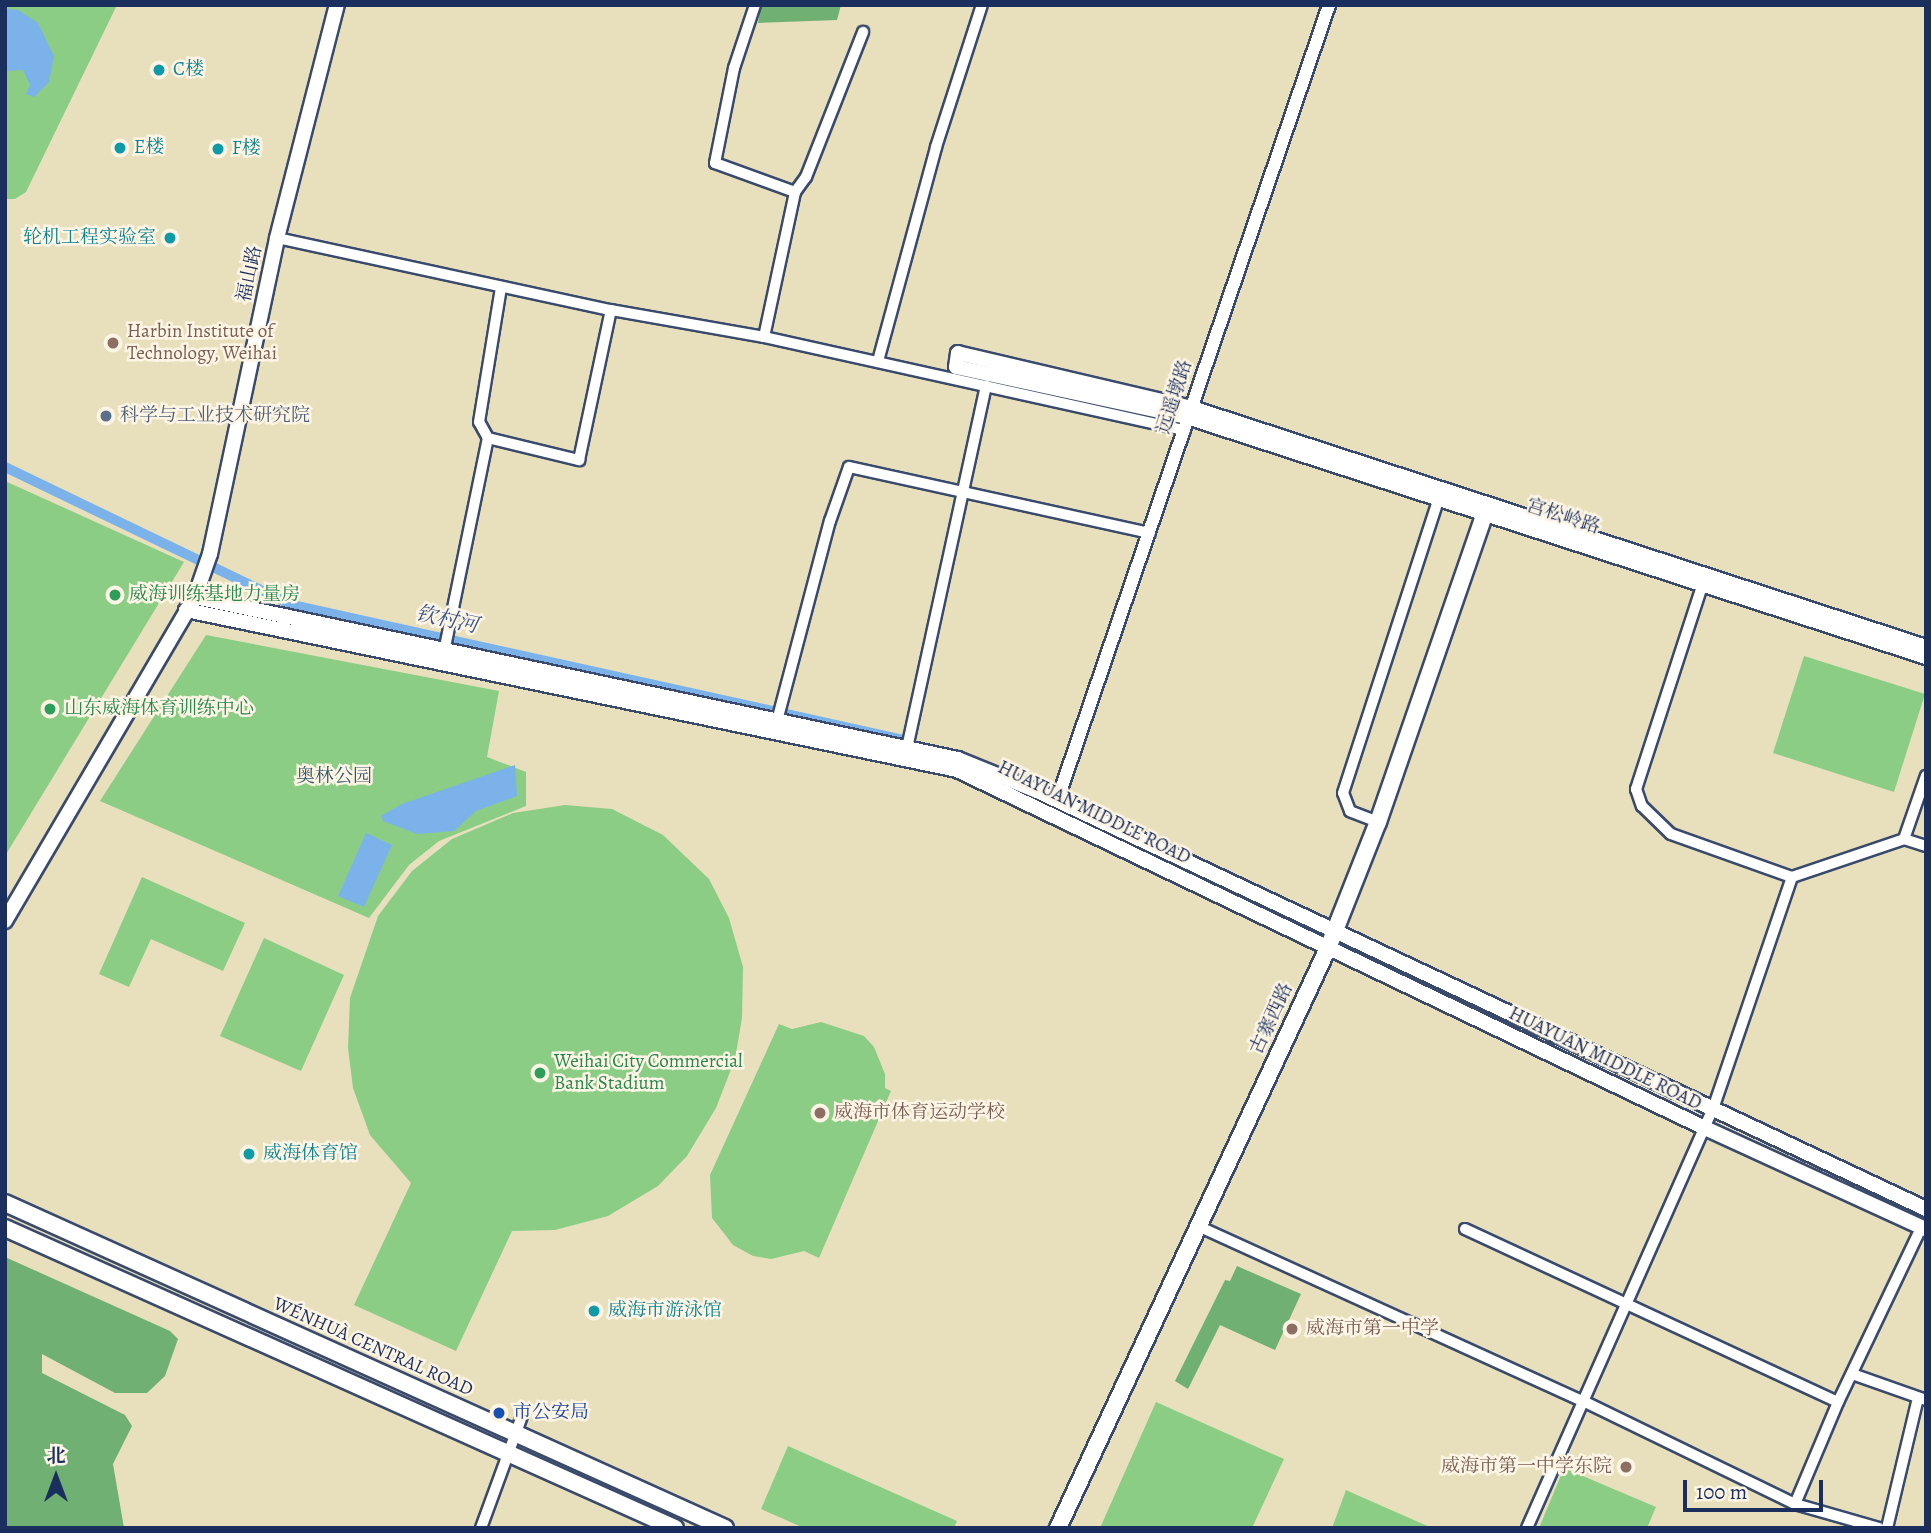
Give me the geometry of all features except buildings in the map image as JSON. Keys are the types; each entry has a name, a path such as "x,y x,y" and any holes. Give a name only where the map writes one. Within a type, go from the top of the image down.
{"main road":[{"name":"福山路","path":"5,921 195,597 210,554 277,238 337,5"},
{"path":"1188,418 956,367 958,353 1188,418 1926,648"},
{"name":"宫松岭路","path":"1188,418 1926,657"},
{"name":"古寨西路","path":"1058,1528 1331,940 1378,822 1485,513"},
{"name":"HUAYUAN MIDDLE ROAD","path":"195,597 778,716 958,758 1056,801 1705,1128 1922,1231"},
{"name":"HUAYUAN MIDDLE ROAD","path":"186,610 957,770 1713,1109 1926,1209"},
{"name":"WÉNHUÀ CENTRAL ROAD","path":"5,1203 725,1528"},
{"path":"5,1228 675,1528"}],"street":[{"path":"755,5 734,68 715,163 795,192"},
{"path":"878,361 936,147 982,5"},
{"name":"远遥墩路","path":"1056,801 1329,5"},
{"path":"764,337 795,192 806,177 863,32"},
{"path":"277,238 611,310 764,337 986,385 1188,418"},
{"path":"444,648 488,438 479,422 501,287"},
{"path":"488,438 579,460 611,310"},
{"path":"907,748 986,385"},
{"path":"778,716 830,521 849,467 1150,533"},
{"path":"1378,822 1350,811 1342,793 1439,498"},
{"path":"1703,583 1636,789 1642,806 1671,834 1792,877 1904,839 1926,846"},
{"path":"1904,839 1926,776"},
{"path":"1527,1528 1629,1305 1713,1109 1792,877"},
{"path":"1198,1226 1585,1402 1796,1504 1879,1528"},
{"path":"1465,1229 1838,1402"},
{"path":"1796,1504 1838,1402 1922,1231"},
{"path":"1852,1374 1922,1399 1887,1528"},
{"path":"481,1528 522,1416"}],"green space":[{"path":"5,5 117,5 26,192 15,199 5,199"},
{"path":"761,5 841,5 837,20 758,23"},
{"name":"山东威海体育训练中心","path":"5,481 184,562 5,856"},
{"name":"奥林公园","path":"206,635 499,691 487,757 526,772 526,806 439,841 409,865 369,918 100,801"},
{"path":"1804,656 1925,694 1894,792 1773,753"},
{"name":"Weihai City Commercial Bank Stadium","path":"565,805 612,809 663,835 709,879 729,918 743,967 742,1018 735,1059 716,1108 687,1156 658,1186 608,1216 555,1230 512,1231 456,1351 354,1305 411,1183 370,1135 353,1088 348,1048 350,998 378,916 412,871 452,839 513,813"},
{"path":"142,877 245,923 223,971 151,939 129,987 99,974"},
{"path":"264,938 344,975 301,1071 220,1036"},
{"path":"821,1022 864,1036 874,1047 885,1074 885,1088 891,1091 819,1258 804,1251 771,1259 753,1256 733,1245 712,1218 710,1175 779,1024 792,1029"},
{"path":"5,1257 170,1331 178,1339 165,1376 147,1393 115,1393 42,1354 42,1373 125,1415 132,1426 113,1464 124,1528 5,1528"},
{"path":"1237,1266 1301,1294 1275,1350 1220,1325 1188,1389 1175,1381 1225,1280 1230,1281"},
{"path":"1156,1402 1284,1459 1252,1528 1100,1528"},
{"path":"788,1446 957,1521 954,1528 804,1528 761,1509"},
{"path":"1564,1468 1656,1507 1647,1528 1539,1528"},
{"path":"1346,1490 1357,1495 1432,1528 1332,1528"}],"water":[{"path":"5,9 18,10 38,23 54,56 49,82 34,97 26,94 30,85 23,70 5,71"},
{"path":"515,765 517,796 476,811 454,831 417,834 383,821 381,816 402,804"},
{"path":"366,833 392,845 364,907 338,896"}],"waterway":[{"name":"钦村河","path":"5,467 292,605 904,740"}],"place":[{"name":"C楼","path":"159,70"},
{"name":"E楼","path":"120,148"},
{"name":"F楼","path":"218,149"},
{"name":"轮机工程实验室","path":"170,238"},
{"name":"Harbin Institute of Technology, Weihai","path":"113,343"},
{"name":"科学与工业技术研究院","path":"106,416"},
{"name":"威海训练基地力量房","path":"115,595"},
{"name":"山东威海体育训练中心","path":"50,709"},
{"name":"Weihai City Commercial Bank Stadium","path":"540,1073"},
{"name":"威海市体育运动学校","path":"820,1113"},
{"name":"威海体育馆","path":"249,1154"},
{"name":"威海市游泳馆","path":"594,1311"},
{"name":"威海市第一中学","path":"1292,1329"},
{"name":"市公安局","path":"499,1413"},
{"name":"威海市第一中学东院","path":"1626,1467"}]}
